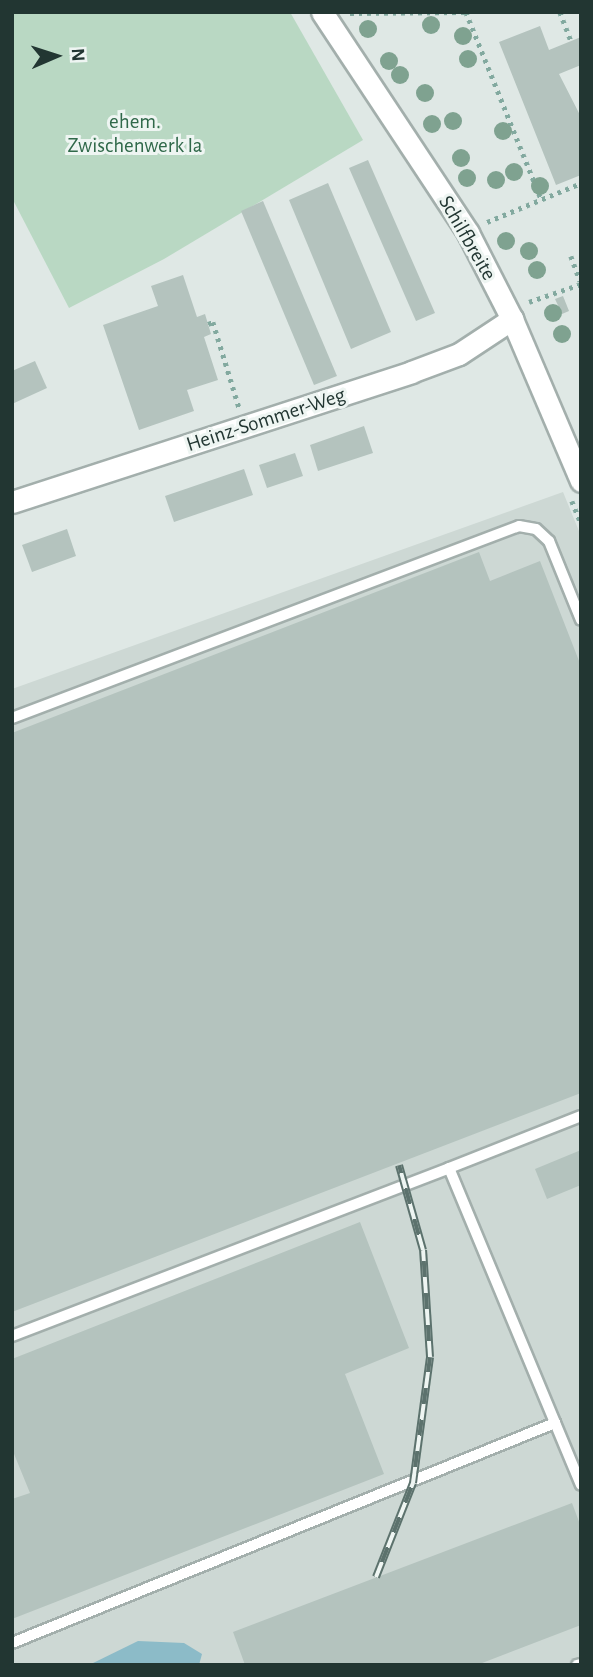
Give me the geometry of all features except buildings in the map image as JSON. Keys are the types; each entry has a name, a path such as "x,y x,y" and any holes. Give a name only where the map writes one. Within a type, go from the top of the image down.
{"main road":[{"name":"Schilfbreite","path":"322,12 468,233 512,319 581,481"},
{"name":"Heinz-Sommer-Weg","path":"12,502 246,427 459,354 512,319"}],"lane":[{"path":"12,718 519,526 536,529 549,541 581,620"},
{"path":"12,1336 581,1116"},
{"path":"449,1167 581,1485"},
{"path":"12,1643 555,1423"}],"path":[{"path":"349,13 466,12 541,199"},
{"path":"560,12 572,41"},
{"path":"468,233 495,216 581,183"},
{"path":"529,302 580,282 571,256"},
{"path":"208,324 213,322 246,427"}],"shaded area":[{"path":"563,492 581,536 581,1665 12,1665 12,689"}],"green space":[{"name":"ehem. Zwischenwerk Ia","path":"12,12 290,12 363,140 164,259 69,308 12,198"}],"water":[{"path":"138,1641 184,1643 202,1654 199,1665 89,1665"}],"railway":[{"path":"376,1577 413,1483 430,1357 423,1250 399,1165"}]}
